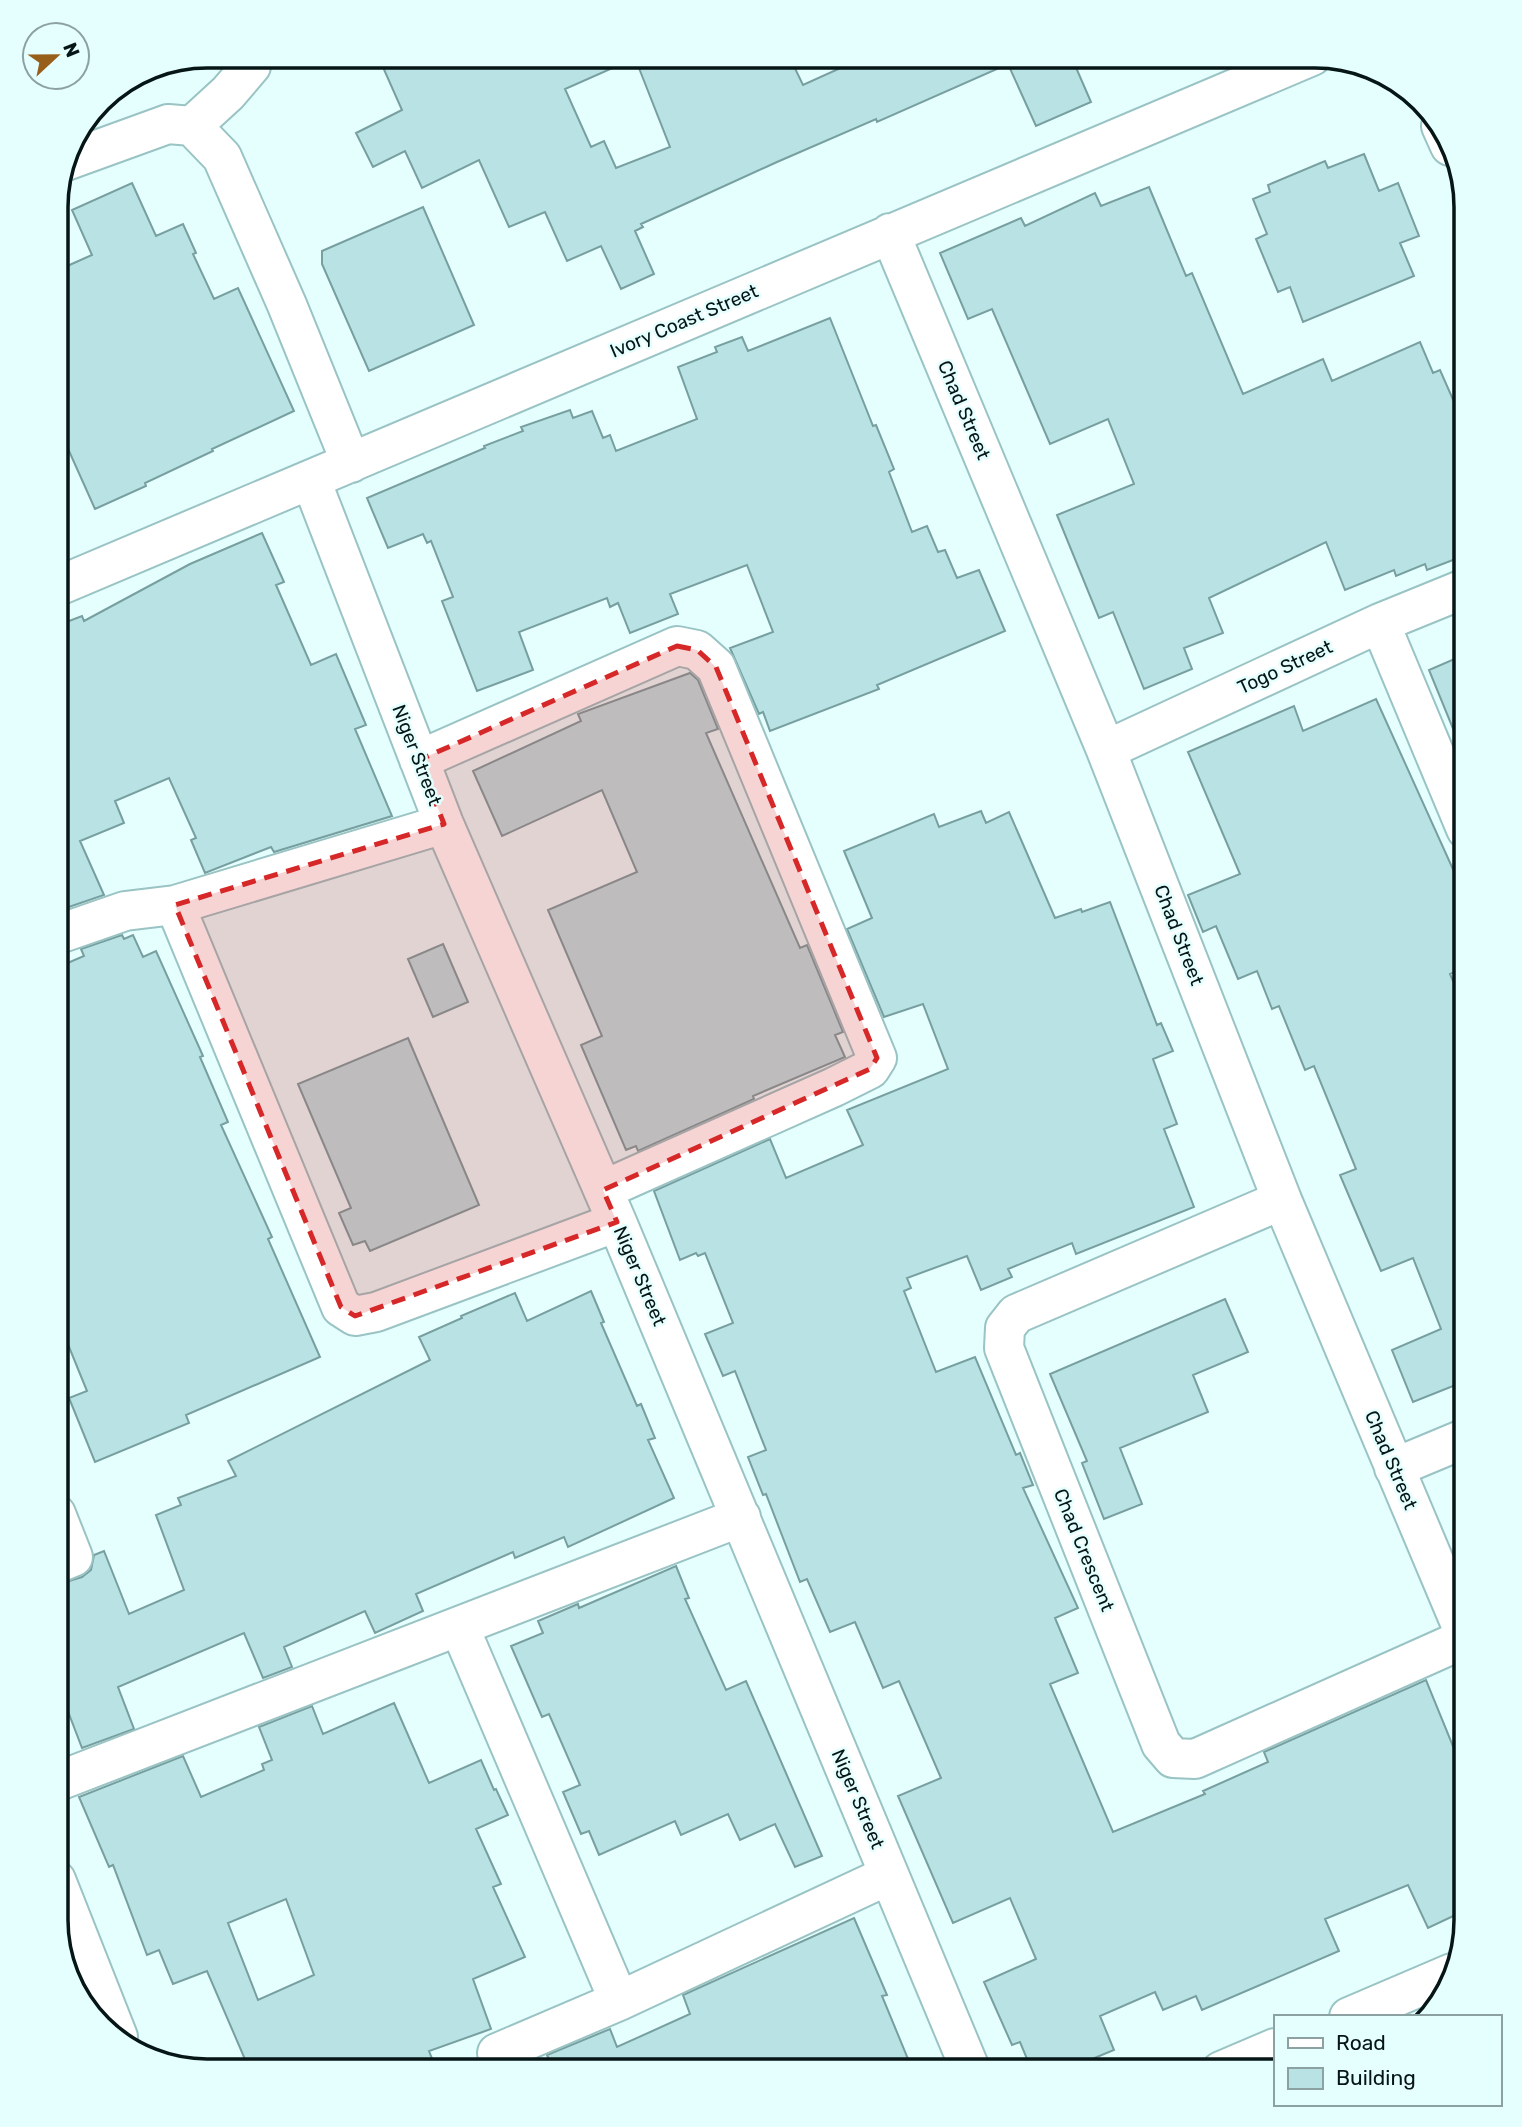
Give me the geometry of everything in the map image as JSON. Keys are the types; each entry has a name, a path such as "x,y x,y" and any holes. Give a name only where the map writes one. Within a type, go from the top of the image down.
{"street":[{"path":"192,126 228,93 249,68"},
{"name":"Ivory Coast Street","path":"69,582 1281,69"},
{"path":"78,157 168,124 192,126 222,157 287,305 351,463"},
{"name":"Chad Street","path":"890,233 1106,750 1282,1200 1454,1610"},
{"name":"Niger Street","path":"311,480 444,824 610,1206 966,2059"},
{"name":"Togo Street","path":"1106,750 1380,623 1454,593"},
{"path":"1380,623 1454,801"},
{"path":"175,905 341,1307 355,1316 376,1312 610,1206 870,1069 877,1058 716,667 697,650 677,646 419,760"},
{"path":"69,931 125,911 175,905 444,824"},
{"name":"Chad Crescent","path":"1282,1200 1016,1314 1005,1328 1004,1348 1161,1744 1173,1758 1195,1759 1454,1643"},
{"path":"1394,1468 1454,1443"},
{"path":"68,1777 741,1517"},
{"path":"68,1545 73,1557 68,1559"},
{"path":"459,1626 619,2001"},
{"path":"497,2053 619,2001 889,1875"},
{"path":"68,1910 111,2020"},
{"path":"1354,2015 1441,1978"}],"highlighted area":[{"path":"677,646 697,650 716,667 877,1058 870,1069 603,1190 617,1222 355,1316 341,1307 175,905 444,824 419,760"}],"building":[{"path":"383,68 612,68 565,89 591,147 604,141 616,168 670,147 639,68 795,69 803,85 839,69 997,69 877,122 876,119 777,162 641,224 643,227 635,231 654,274 621,289 601,246 567,261 545,212 509,227 479,160 422,188 405,151 373,167 356,133 402,110"},
{"path":"1010,69 1077,69 1091,102 1036,126"},
{"path":"1364,154 1379,191 1398,183 1419,236 1400,243 1414,276 1303,322 1290,287 1278,292 1256,239 1267,234 1253,199 1270,192 1268,185 1325,161 1328,168"},
{"path":"132,183 156,236 183,224 196,253 193,254 214,299 238,288 294,411 212,449 213,451 145,483 146,486 95,509 69,451 69,265 92,255 72,210"},
{"path":"1149,187 1186,276 1192,273 1243,394 1323,359 1332,381 1420,342 1433,373 1440,370 1454,402 1454,560 1427,570 1425,564 1396,576 1394,570 1345,590 1326,542 1209,598 1223,633 1184,648 1192,669 1144,689 1113,612 1099,618 1057,515 1134,484 1108,419 1050,444 992,309 968,319 940,253 1021,218 1025,226 1095,193 1101,206"},
{"path":"423,207 474,325 369,371 322,264 322,251"},
{"path":"830,318 873,426 876,425 894,469 889,472 912,532 927,526 938,552 945,550 957,578 979,570 1005,631 877,685 879,689 770,731 763,712 759,714 730,648 773,632 747,565 670,594 678,614 630,633 618,603 610,607 607,598 519,632 533,670 477,691 442,601 453,597 431,541 427,543 423,534 388,548 367,498 523,431 521,427 570,410 573,418 592,411 603,438 610,435 616,451 697,419 678,367 717,352 715,347 742,337 748,351"},
{"path":"262,533 284,582 276,585 311,665 336,654 366,725 355,729 392,816 274,852 271,847 205,873 191,840 196,838 169,778 115,801 124,823 80,841 104,895 69,907 69,621 82,616 84,621 190,564"},
{"path":"1454,659 1454,731 1429,670"},
{"path":"690,673 698,680 718,729 706,733 800,948 807,945 843,1032 835,1035 845,1057 753,1096 754,1099 638,1151 636,1146 626,1150 581,1045 602,1036 548,910 637,872 602,790 502,836 473,771 581,721 578,714"},
{"path":"1376,699 1454,871 1454,972 1450,974 1454,983 1454,1386 1413,1402 1392,1350 1441,1329 1413,1258 1381,1271 1340,1175 1356,1169 1314,1066 1305,1070 1279,1006 1272,1009 1257,971 1238,979 1216,926 1203,932 1188,895 1240,874 1188,752 1294,706 1303,731"},
{"path":"981,811 986,823 1009,812 1055,918 1110,902 1157,1025 1161,1023 1173,1051 1153,1059 1177,1124 1164,1129 1194,1207 1076,1254 1072,1243 1008,1269 1012,1277 981,1290 967,1256 907,1278 911,1288 904,1291 936,1372 975,1357 1016,1455 1020,1453 1033,1485 1023,1488 1078,1608 1055,1618 1078,1673 1050,1684 1113,1832 1205,1794 1203,1791 1268,1762 1264,1752 1426,1680 1454,1749 1454,1916 1428,1928 1408,1885 1325,1919 1339,1951 1202,2010 1196,1996 1163,2010 1155,1992 1100,2016 1114,2050 1093,2059 1027,2059 1020,2042 1012,2045 984,1982 1036,1959 1010,1898 953,1923 898,1796 941,1778 899,1681 883,1688 855,1622 830,1632 807,1579 800,1582 766,1494 763,1495 748,1457 766,1450 735,1371 723,1376 705,1334 733,1323 705,1253 698,1256 696,1253 680,1260 654,1191 770,1139 786,1178 863,1145 847,1110 948,1069 923,1004 884,1017 847,929 872,918 844,851 934,814 939,827"},
{"path":"122,935 124,939 133,935 143,957 156,951 203,1056 200,1057 228,1122 221,1125 272,1237 268,1239 320,1357 186,1415 189,1423 95,1462 69,1398 87,1391 68,1345 69,963 84,956 81,949"},
{"path":"443,944 468,1002 433,1017 408,959"},
{"path":"408,1038 479,1205 370,1251 365,1241 353,1245 339,1213 351,1208 298,1084"},
{"path":"591,1291 604,1322 601,1323 637,1406 641,1404 655,1438 648,1440 674,1498 568,1547 564,1537 515,1558 513,1552 416,1594 423,1611 375,1633 365,1611 284,1647 292,1667 263,1678 244,1633 118,1687 134,1729 82,1748 68,1712 68,1581 82,1577 91,1570 94,1555 104,1551 129,1614 184,1590 156,1515 181,1505 178,1498 236,1476 228,1461 430,1360 419,1337 515,1293 527,1321"},
{"path":"1225,1299 1248,1352 1193,1375 1208,1412 1120,1448 1142,1504 1104,1519 1082,1463 1087,1461 1050,1374"},
{"path":"676,1566 689,1598 685,1599 726,1690 746,1681 822,1856 795,1867 775,1824 740,1840 728,1814 681,1835 675,1821 599,1855 589,1831 581,1834 563,1792 580,1785 549,1714 542,1717 511,1646 543,1633 538,1621 578,1604 579,1608"},
{"path":"394,1703 429,1783 481,1760 508,1815 476,1829 501,1884 493,1887 525,1957 473,1979 491,2029 429,2051 432,2058 244,2058 207,1971 173,1984 159,1950 147,1955 113,1865 109,1867 79,1797 183,1756 201,1797 264,1770 262,1764 272,1760 259,1727 312,1706 323,1734","holes":["286,1899 314,1975 258,2000 228,1923"]},
{"path":"854,1918 887,1995 882,1996 908,2059 548,2058 547,2055 610,2029 617,2047 690,2014 683,1995"}]}
